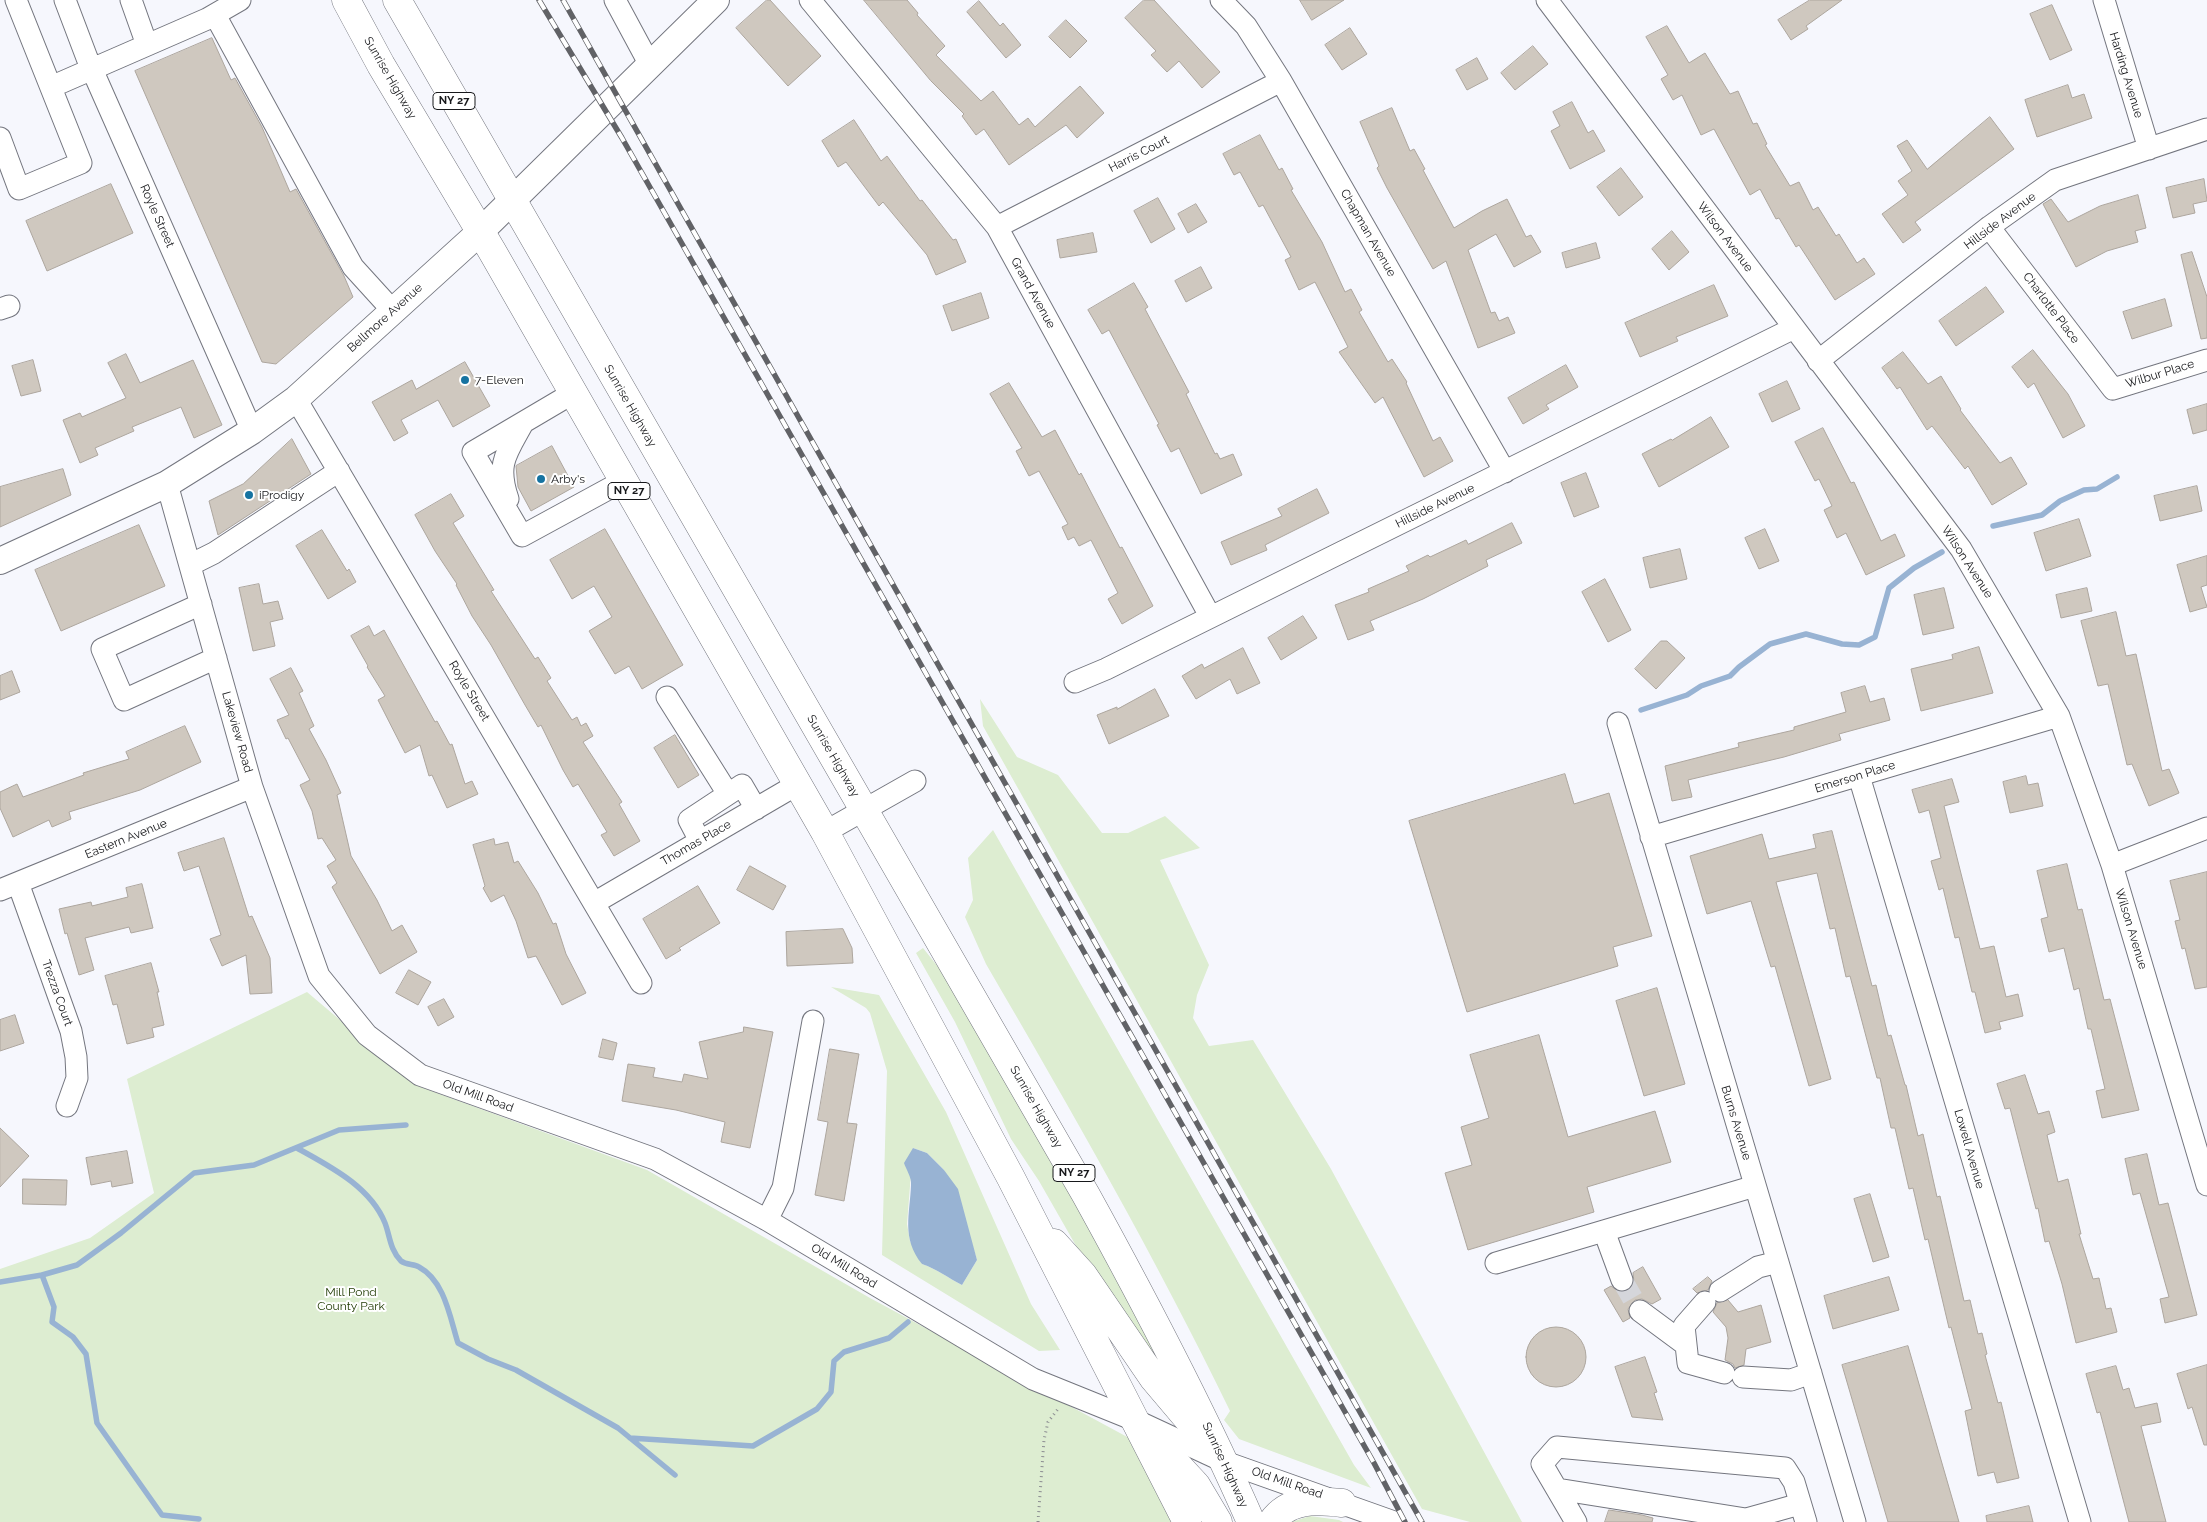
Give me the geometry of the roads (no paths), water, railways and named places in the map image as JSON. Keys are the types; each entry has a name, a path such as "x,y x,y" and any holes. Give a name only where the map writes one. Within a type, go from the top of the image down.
{"highway":[{"name":"Sunrise Highway","path":"346,0 825,832 1029,1215 1188,1522"},
{"name":"Sunrise Highway","path":"397,0 1086,1195 1140,1292 1225,1462 1251,1522"},
{"path":"1029,1215 1083,1275 1154,1379 1225,1462"},
{"path":"1137,1421 1196,1485 1218,1522"},
{"path":"1272,1522 1279,1514 1298,1503 1323,1501 1342,1503"}],"main road":[{"name":"Bellmore Avenue","path":"0,561 167,484 252,431 296,399 480,232 716,0"}],"street":[{"path":"0,138 19,188 81,163 16,0"},
{"name":"Royle Street","path":"64,0 92,70 252,431"},
{"path":"131,0 147,46"},
{"path":"51,87 215,15 240,0"},
{"path":"615,0 650,65"},
{"name":"Grand Avenue","path":"810,0 997,227 1210,616"},
{"name":"Chapman Avenue","path":"1221,0 1246,26 1281,81 1505,472"},
{"name":"Wilson Avenue","path":"1547,0 1961,549 2059,716 2112,865 2207,1184"},
{"name":"Harding Avenue","path":"2104,0 2149,149"},
{"path":"215,15 353,266 393,311"},
{"name":"Harris Court","path":"997,227 1281,81"},
{"name":"Hillside Avenue","path":"1818,361 1989,227 2055,180 2207,129"},
{"name":"Charlotte Place","path":"1989,227 2113,389"},
{"name":"Hillside Avenue","path":"1075,682 1106,669 1794,328"},
{"name":"Wilbur Place","path":"2113,389 2207,360"},
{"path":"573,393 473,452 522,536 624,481"},
{"name":"Royle Street","path":"296,399 642,984"},
{"path":"523,423 506,455 501,470 510,505 526,516 535,516 563,503 584,503"},
{"path":"190,564 214,553 339,471"},
{"name":"Lakeview Road","path":"167,484 252,787 320,976"},
{"path":"201,604 102,649 124,700 216,658"},
{"path":"667,697 728,794"},
{"name":"Emerson Place","path":"1651,837 2059,716"},
{"name":"Burns Avenue","path":"1618,724 1855,1522"},
{"name":"Lowell Avenue","path":"1859,776 2080,1522"},
{"path":"825,832 915,781"},
{"name":"Thomas Place","path":"594,903 798,784"},
{"path":"700,841 688,820 742,785 756,809"},
{"name":"Eastern Avenue","path":"9,887 252,787"},
{"path":"2112,865 2207,828"},
{"name":"Trezza Court","path":"9,887 71,1031 76,1057 77,1078 67,1106"},
{"name":"Old Mill Road","path":"320,976 367,1036 420,1075 655,1159 767,1220 1032,1379 1137,1421 1225,1462 1394,1522"},
{"path":"767,1220 783,1188 813,1021"},
{"path":"1496,1263 1755,1186"},
{"path":"1604,1231 1622,1280"},
{"path":"1778,1262 1758,1266 1712,1296 1684,1326 1688,1363 1733,1375 1791,1380 1811,1373"},
{"path":"1640,1311 1686,1345"},
{"path":"1557,1489 1746,1520 1803,1513 1794,1482 1785,1468 1557,1447 1542,1464 1576,1522"}],"water":[{"path":"913,1148 927,1153 944,1170 958,1189 977,1260 962,1285 922,1264 911,1245 908,1226 911,1182 904,1163"}],"waterway":[{"path":"1993,526 2042,515 2060,501 2084,490 2097,489 2117,477"},
{"path":"1641,710 1687,695 1701,686 1730,676 1770,644 1806,634 1842,644 1859,645 1875,637 1889,588 1914,568 1942,552"},
{"path":"42,1275 77,1265 121,1233 194,1173 254,1165 339,1130 406,1125"},
{"path":"297,1148 347,1178 369,1198 385,1223 392,1248 397,1257 403,1262 417,1266 428,1273 435,1281 445,1301 458,1343 488,1359 516,1370 618,1428 675,1475"},
{"path":"0,1282 42,1275 54,1307 52,1322 73,1337 86,1354 97,1423 162,1515 199,1519"},
{"path":"630,1438 753,1446 817,1409 831,1392 834,1361 844,1352 889,1338 908,1322"}],"tunnel":[{"path":"1622,1280 1640,1311"}],"railway":[{"path":"539,0 622,138 1374,1463 1405,1522"},
{"path":"563,0 1422,1522"}],"place":[{"name":"7-Eleven","path":"465,380"},
{"name":"Arby's","path":"541,479"},
{"name":"iProdigy","path":"249,495"}],"park label":[{"name":"Mill Pond County Park","path":"351,1299"}]}
